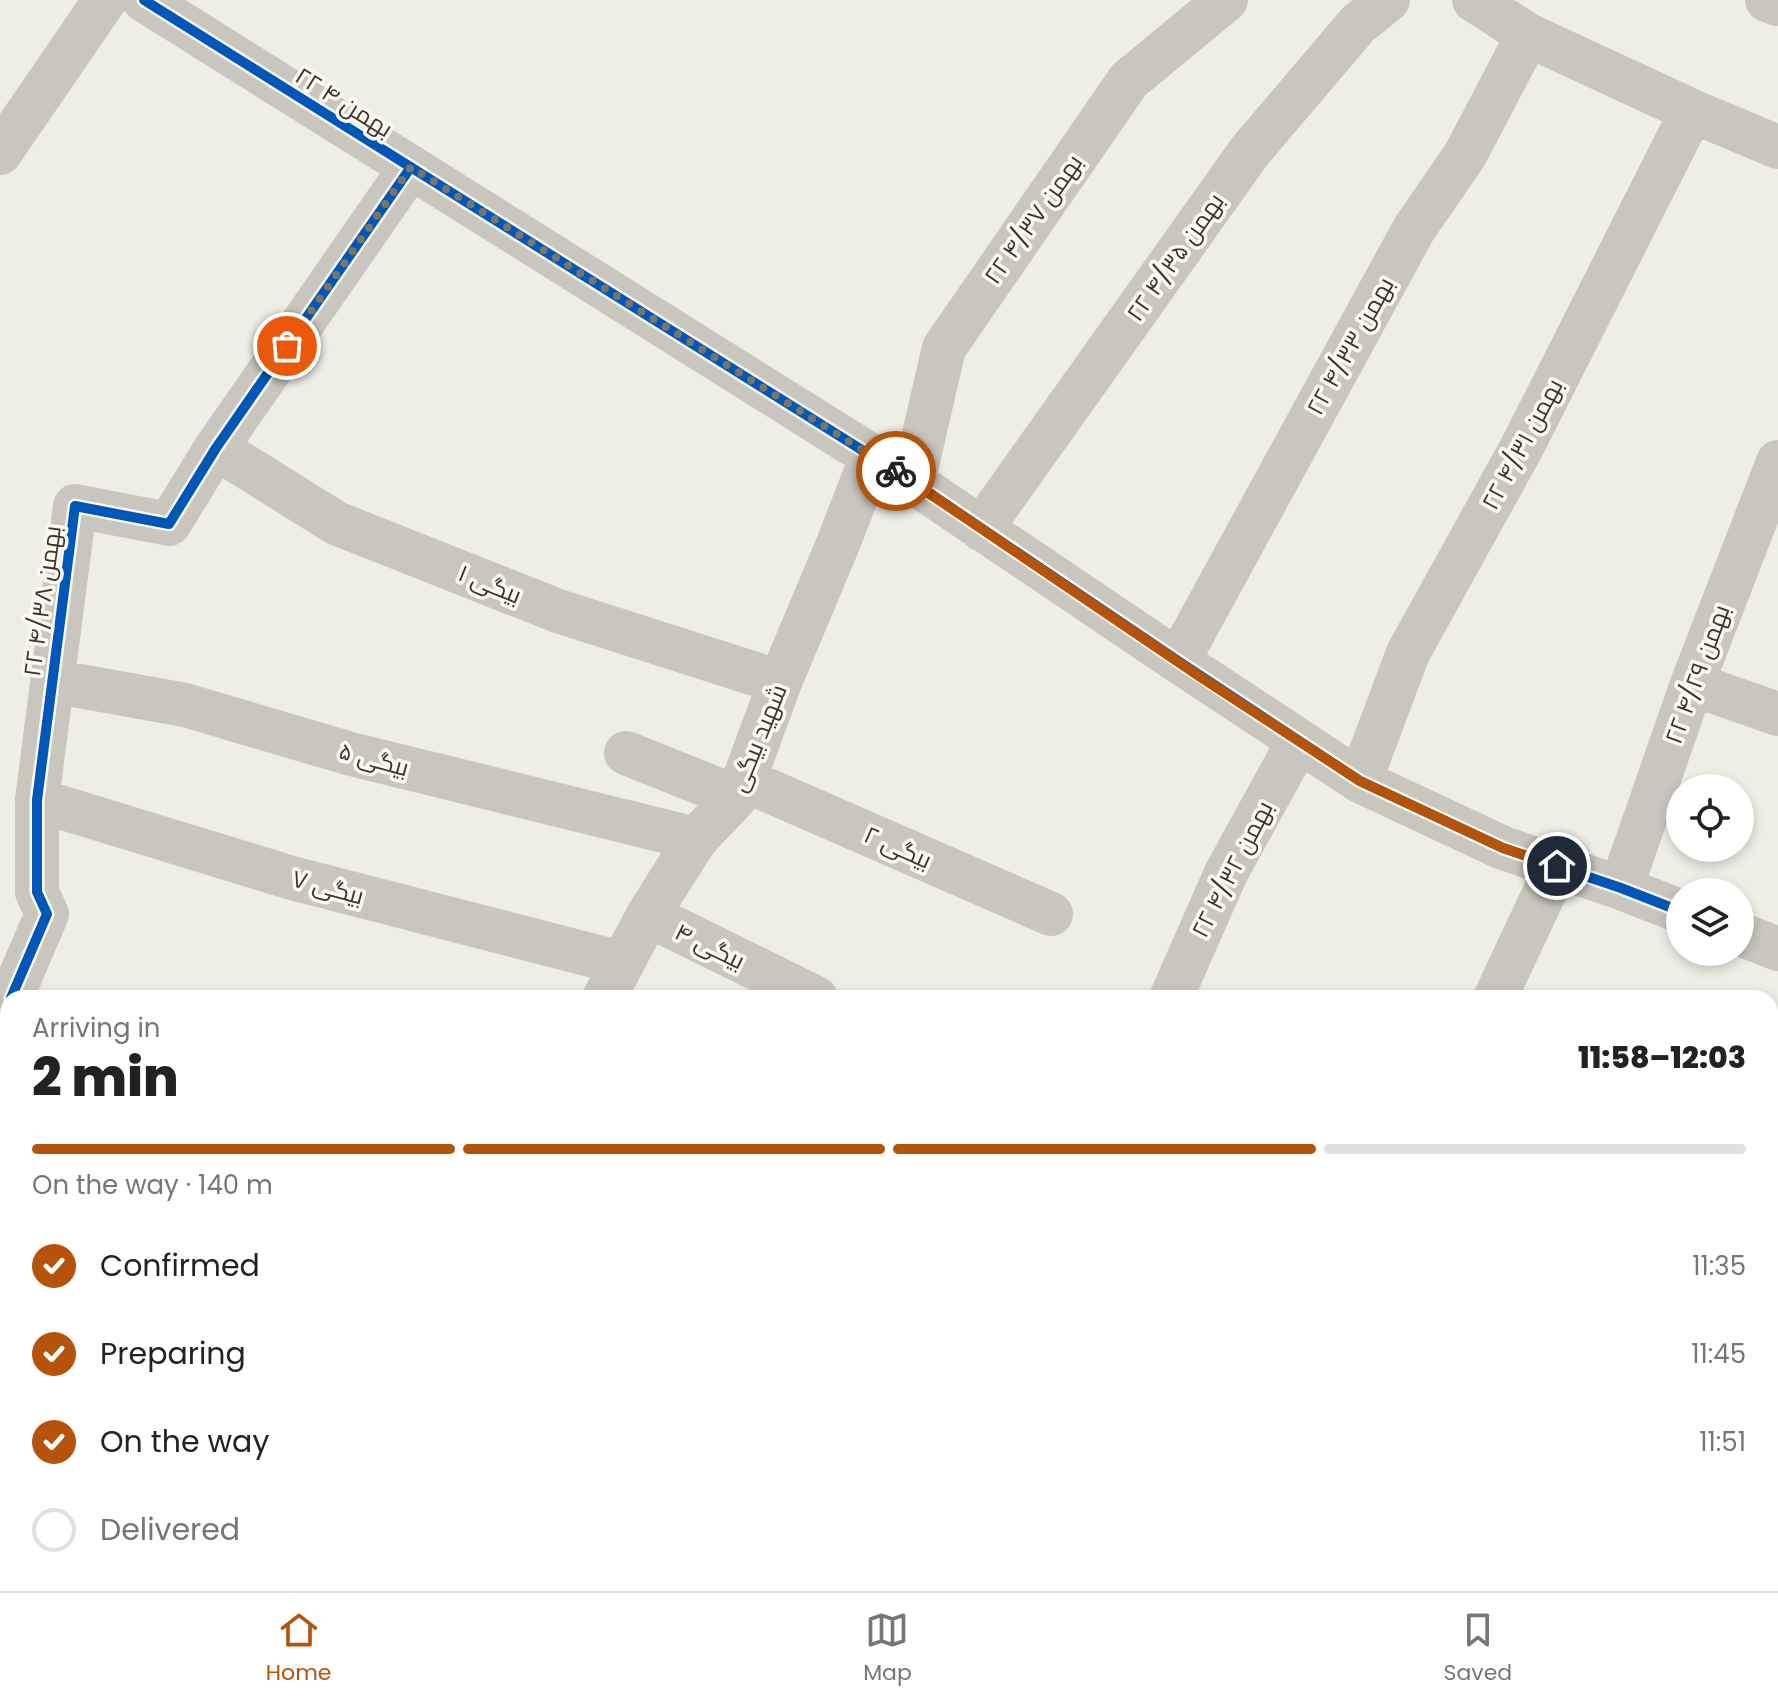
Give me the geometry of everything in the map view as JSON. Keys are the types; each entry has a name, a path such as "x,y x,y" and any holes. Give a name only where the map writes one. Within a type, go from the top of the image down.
{"street":[{"path":"0,153 105,0"},
{"name":"۲۲ بهمن ۴","path":"144,0 913,482 1360,781 1503,848 1666,906"},
{"name":"۲۲ بهمن ۴/۳۷","path":"913,482 944,348 1129,80 1226,0"},
{"name":"۲۲ بهمن ۴/۳۵","path":"981,529 1250,151 1358,24 1388,0"},
{"path":"1474,0 1528,35 1778,147"},
{"path":"1767,0 1778,4"},
{"name":"۲۲ بهمن ۴/۳۳","path":"1178,661 1414,229 1465,155 1528,35"},
{"name":"۲۲ بهمن ۴/۳۱","path":"1360,781 1408,653 1522,447 1692,111"},
{"name":"۲۲ بهمن ۴/۳۸","path":"14,990 47,914 37,892 37,800 75,506 169,524 216,448 411,167"},
{"name":"بیگی ۱","path":"216,448 336,523 558,611 780,682"},
{"name":"شهید بیگی","path":"613,980 648,915 696,839 740,788 872,456"},
{"name":"۲۲ بهمن ۴/۲۹","path":"1621,888 1692,684 1778,462"},
{"name":"بیگی ۵","path":"52,681 185,705 351,754 696,839"},
{"path":"1692,684 1778,714"},
{"name":"۲۲ بهمن ۴/۳۲","path":"1175,990 1226,873 1298,742"},
{"name":"بیگی ۲","path":"626,753 740,788 1051,914"},
{"name":"بیگی ۷","path":"37,800 613,980"},
{"path":"1499,990 1557,866"},
{"name":"بیگی ۴","path":"648,915 800,990"},
{"path":"1754,940 1778,949"}],"cycle path":[{"path":"144,0 913,482 1360,781 1503,848 1666,906"},
{"path":"14,990 47,914 37,892 37,800 75,506 169,524 216,448 411,167"}],"way so far":[{"path":"287,346 411,167 896,471"}],"route":[{"path":"896,471 1360,781 1503,848 1557,866"}]}
